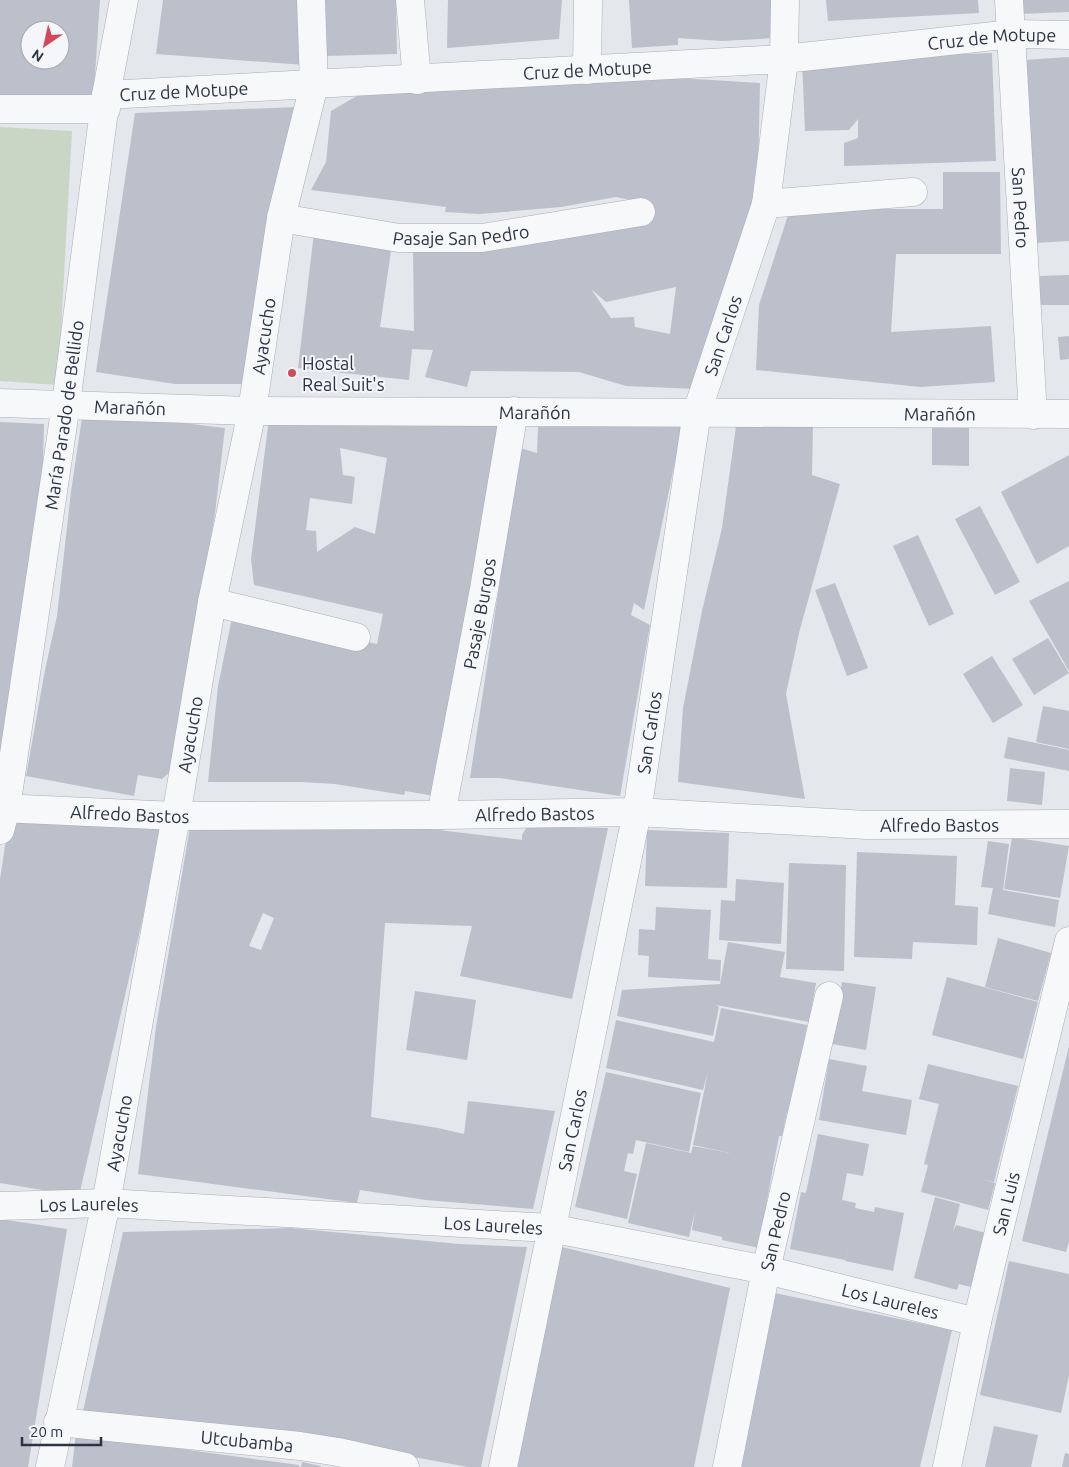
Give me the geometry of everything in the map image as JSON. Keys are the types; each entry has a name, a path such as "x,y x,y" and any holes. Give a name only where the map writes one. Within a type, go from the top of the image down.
{"street":[{"name":"María Parado de Bellido","path":"2,815 66,404 106,102 124,0"},
{"name":"Ayacucho","path":"50,1467 58,1422 106,1203 176,816 212,602 252,411 281,218 314,85 312,0"},
{"path":"410,0 417,80"},
{"path":"587,70 588,0"},
{"name":"San Carlos","path":"502,1467 637,812 697,412 766,204 784,59 785,0"},
{"name":"San Pedro","path":"1010,0 1033,415"},
{"name":"Cruz de Motupe","path":"0,109 314,85 784,59 1012,34 1069,35"},
{"path":"766,204 913,192"},
{"name":"Pasaje San Pedro","path":"281,218 399,238 482,238 641,212"},
{"name":"Marañón","path":"0,403 252,411 1069,414"},
{"name":"Pasaje Burgos","path":"441,815 484,589 514,412"},
{"path":"212,602 356,636"},
{"name":"Alfredo Bastos","path":"2,815 441,815 637,812 868,825 1069,824"},
{"name":"San Luis","path":"947,1467 977,1322 1069,942"},
{"name":"San Pedro","path":"727,1467 766,1270 829,996"},
{"name":"Los Laureles","path":"0,1206 106,1203 550,1228 766,1270 977,1322"},
{"name":"Utcubamba","path":"58,1422 300,1446 338,1452 405,1467"}],"green space":[{"path":"0,127 72,131 58,385 0,381"}],"building":[{"path":"0,0 100,0 93,105 0,104"},
{"path":"163,0 303,0 305,65 156,54"},
{"path":"324,0 396,0 397,54 325,56"},
{"path":"448,0 562,0 559,39 447,48"},
{"path":"629,0 776,0 778,38 722,41 678,38 678,45 632,48"},
{"path":"826,0 978,0 979,13 828,21"},
{"path":"1018,0 1069,0 1069,12 1019,14"},
{"path":"992,53 996,161 844,166 844,143 858,138 858,119 849,130 805,131 802,60"},
{"path":"1069,57 1069,241 1034,243 1024,60"},
{"path":"679,78 760,83 757,218 697,389 626,386 579,372 471,371 467,387 425,377 433,350 412,349 409,380 298,368 314,233 392,244 380,327 414,331 413,246 644,203 616,197 561,207 480,214 445,212 446,207 311,190 326,162 331,111 379,83","holes":["676,287 670,334 635,327 634,317 611,318 591,289 606,302"]},
{"path":"299,107 248,384 175,384 96,372 135,113"},
{"path":"943,172 1000,172 1001,254 896,254 891,332 991,326 995,382 920,387 756,370 759,305 790,209 943,209"},
{"path":"1069,275 1069,305 1040,305 1040,276"},
{"path":"1069,336 1069,359 1060,360 1058,337"},
{"path":"83,411 225,428 215,513 173,769 162,779 138,775 134,796 26,776 45,670 57,616 71,492"},
{"path":"269,419 503,421 440,797 405,791 404,795 335,784 208,782 218,686 233,613 377,644 383,614 254,585 251,559","holes":["340,448 387,458 375,534 355,527 317,552 316,531 306,530 310,498 352,504 355,477 343,475"]},
{"path":"737,419 813,426 812,475 840,484 799,633 786,694 805,799 678,782 683,708 702,611 722,528"},
{"path":"0,422 44,424 42,500 0,779"},
{"path":"683,424 644,610 634,603 631,615 650,625 620,796 500,778 470,778 520,448 537,453 538,427"},
{"path":"932,427 969,427 969,466 932,465"},
{"path":"1069,455 1069,546 1037,564 1001,492"},
{"path":"980,506 1020,582 995,595 955,519"},
{"path":"918,535 954,614 929,626 893,546"},
{"path":"1069,581 1069,671 1029,601"},
{"path":"835,583 868,668 847,676 815,590"},
{"path":"1048,638 1069,673 1034,695 1012,659"},
{"path":"992,656 1023,705 993,723 963,674"},
{"path":"1043,706 1069,711 1069,749 1036,742"},
{"path":"1008,737 1069,750 1069,771 1004,758"},
{"path":"1010,768 1045,772 1042,805 1007,801"},
{"path":"10,814 160,827 143,917 79,1196 0,1183 0,879"},
{"path":"388,824 522,840 522,835 527,827 608,828 572,999 460,976 472,926 385,923 371,1117 464,1134 468,1101 555,1111 533,1209 426,1200 360,1190 357,1203 138,1174 156,1027 190,827","holes":["263,913 274,918 261,950 249,946"]},
{"path":"647,830 729,833 727,888 645,886"},
{"path":"1012,837 1069,846 1060,898 1004,889"},
{"path":"988,841 1009,844 1003,890 1059,900 1055,927 988,914 993,888 981,887"},
{"path":"857,852 957,856 955,905 978,907 977,945 913,942 912,959 854,957"},
{"path":"789,863 846,865 844,971 786,969"},
{"path":"736,879 784,883 781,944 719,940 721,900 735,901"},
{"path":"656,907 711,910 708,959 721,960 720,981 648,977 649,956 638,955 639,929 655,930"},
{"path":"998,938 1051,953 1038,1001 985,987"},
{"path":"728,942 785,952 780,977 816,983 809,1022 716,1005 719,1007 713,1036 617,1016 622,990 720,984"},
{"path":"947,977 1038,1002 1023,1059 932,1035"},
{"path":"842,982 876,987 866,1050 832,1044"},
{"path":"415,991 476,1000 467,1060 406,1050"},
{"path":"721,1008 807,1025 802,1052 805,1052 791,1113 787,1112 782,1136 779,1136 774,1162 766,1206 773,1208 764,1249 722,1240 722,1237 692,1230 695,1211 689,1237 628,1223 646,1143 691,1153 693,1146 730,1153 693,1145 708,1072 703,1090 606,1068 616,1020 714,1042"},
{"path":"1069,1046 1069,1241 1066,1252 1022,1241"},
{"path":"829,1059 867,1066 862,1091 912,1100 906,1135 819,1120"},
{"path":"928,1064 1018,1086 994,1182 981,1179 995,1183 988,1210 921,1192 928,1165 924,1164 939,1104 919,1099"},
{"path":"606,1072 701,1093 689,1152 636,1140 633,1154 628,1153 624,1171 637,1174 627,1219 575,1207"},
{"path":"818,1134 869,1144 863,1176 847,1173 842,1200 856,1203 855,1208 874,1212 875,1207 904,1213 893,1271 845,1261 848,1248 845,1260 790,1249 801,1192 806,1193"},
{"path":"935,1197 960,1204 953,1232 956,1225 986,1233 971,1287 959,1284 957,1290 914,1278"},
{"path":"0,1219 67,1229 28,1467 0,1467"},
{"path":"291,1228 459,1244 527,1247 481,1467 468,1467 381,1451 81,1420 123,1232"},
{"path":"562,1247 730,1288 694,1467 515,1467"},
{"path":"1009,1261 1069,1274 1069,1375 1061,1413 980,1395"},
{"path":"770,1292 952,1330 920,1467 736,1467"},
{"path":"994,1426 1038,1435 1031,1467 985,1467"},
{"path":"76,1433 299,1465 299,1467 72,1467"},
{"path":"1065,1453 1069,1454 1069,1467 1062,1467"},
{"path":"302,1462 321,1466 321,1467 301,1467"}],"place":[{"name":"Hostal Real Suit's","path":"292,373"}]}
